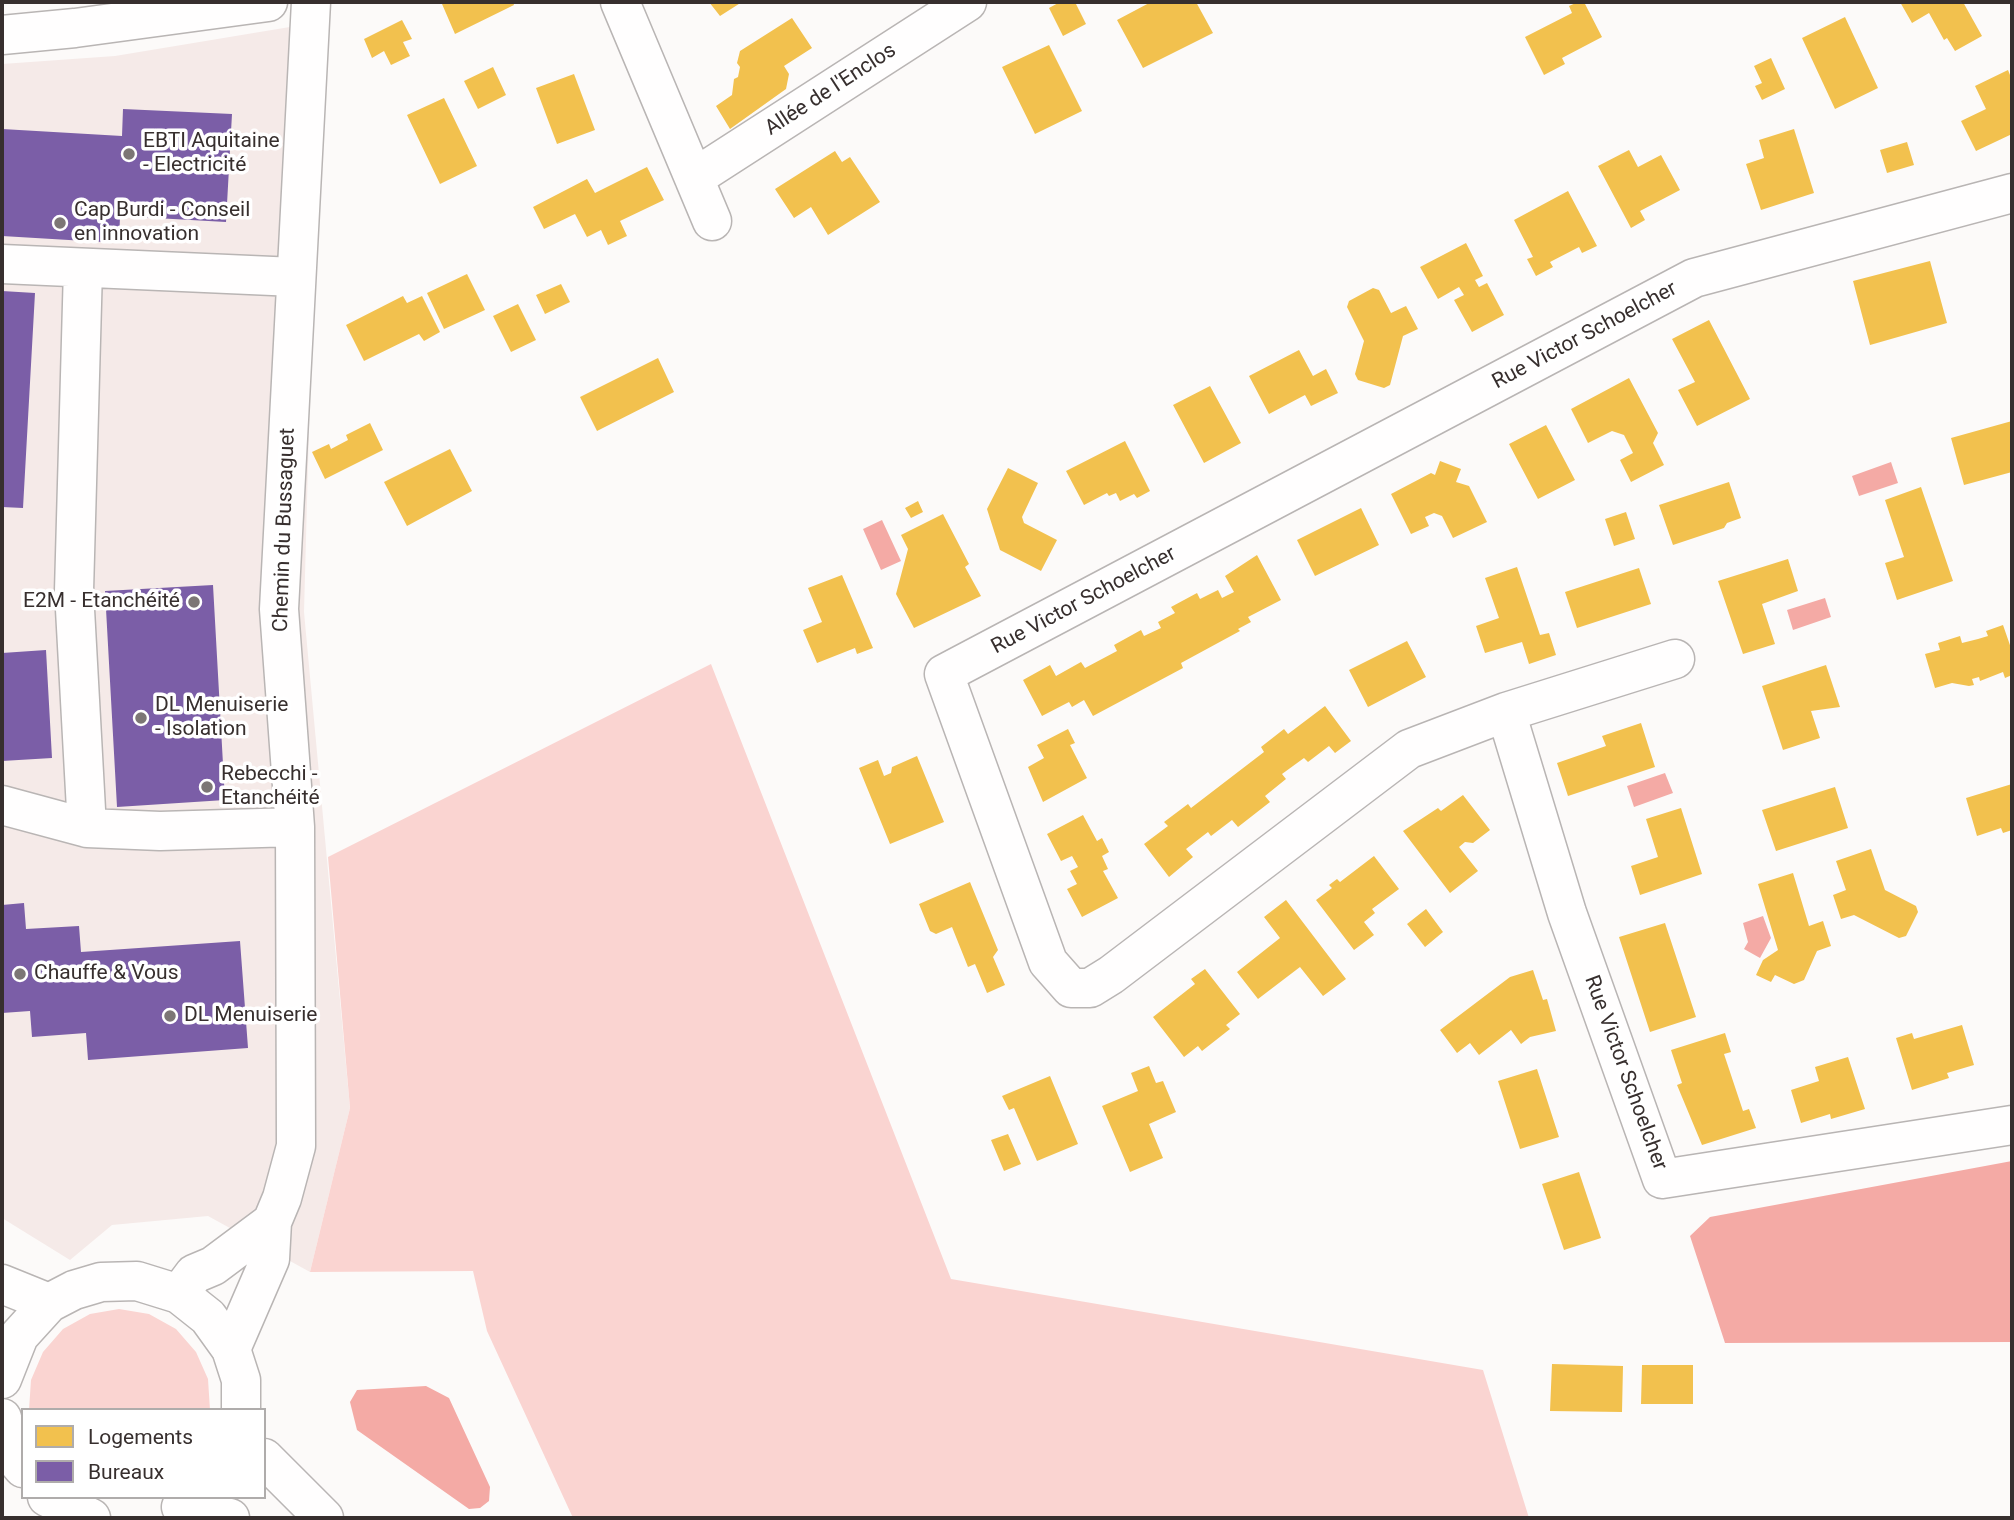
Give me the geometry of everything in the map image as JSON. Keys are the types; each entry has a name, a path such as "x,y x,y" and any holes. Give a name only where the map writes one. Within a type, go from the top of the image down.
{"street":[{"path":"2,35 74,15 268,2"},
{"name":"Chemin du Bussaguet","path":"231,1349 270,1259 272,1222 282,1198 296,1146 295,827 279,609 311,2"},
{"path":"620,2 712,221"},
{"name":"Allée de l'Enclos","path":"695,178 967,2"},
{"name":"Rue Victor Schoelcher","path":"1675,659 1506,712 1409,748 1111,975 1090,988 1071,988 1048,962 944,674 1694,278 2012,193"},
{"path":"2,264 295,277"},
{"path":"83,268 74,592 87,828"},
{"name":"Rue Victor Schoelcher","path":"1506,712 1567,912 1662,1179 2012,1125"},
{"path":"2,805 87,828 160,831 295,827"},
{"path":"179,1294 194,1274 213,1266 272,1222"},
{"path":"2,1379 19,1336 49,1303 74,1290 101,1282 137,1281 179,1294 208,1317 231,1349 241,1380 241,1408"},
{"path":"2,1284 49,1303"},
{"path":"2,1418 12,1455 21,1466"},
{"path":"266,1460 324,1518"},
{"path":"51,1499 91,1518"},
{"path":"175,1508 230,1518"}],"shaded area":[{"path":"320,22 304,612 350,1108 310,1272 208,1216 112,1225 70,1260 2,1218 2,64 115,56"},
{"path":"1891,462 1898,483 1859,496 1852,476"},
{"path":"882,520 901,561 881,570 863,529"},
{"path":"1825,598 1831,617 1793,630 1787,610"},
{"path":"711,664 951,1279 1483,1370 1529,1518 573,1518 487,1331 473,1271 310,1272 350,1108 328,857"},
{"path":"1665,773 1673,793 1634,807 1627,786"},
{"path":"1763,916 1771,938 1760,958 1744,949 1748,942 1743,923"},
{"path":"2012,1161 2012,1342 1725,1343 1690,1236 1710,1217"},
{"path":"119,1309 149,1314 176,1329 196,1352 208,1379 210,1408 29,1408 31,1380 43,1352 63,1329 90,1314"},
{"path":"426,1386 449,1398 490,1487 489,1501 480,1508 469,1509 357,1430 350,1402 357,1390"}],"building: Logements":[{"path":"513,2 514,5 455,34 442,4"},
{"path":"709,2 742,2 720,16"},
{"path":"1060,2 1075,2 1086,24 1063,36 1049,8"},
{"path":"1151,2 1196,2 1213,33 1143,68 1117,20"},
{"path":"1584,2 1602,37 1562,58 1565,64 1544,75 1525,37 1572,13 1569,6"},
{"path":"1900,2 1963,2 1982,36 1955,51 1947,38 1944,40 1929,13 1912,23"},
{"path":"1845,17 1878,88 1835,109 1802,38"},
{"path":"792,18 812,48 784,66 789,74 786,89 730,129 716,106 732,95 734,79 738,77 740,67 737,63 740,51"},
{"path":"402,20 412,39 403,42 410,56 391,65 384,51 372,58 364,39"},
{"path":"1049,45 1082,111 1035,134 1002,67"},
{"path":"1771,58 1785,89 1762,100 1755,86 1762,83 1754,66"},
{"path":"493,67 506,95 478,109 464,81"},
{"path":"2008,70 2012,80 2012,134 1976,151 1961,121 1986,109 1975,86"},
{"path":"574,74 595,130 557,144 536,88"},
{"path":"444,98 477,166 440,184 407,115"},
{"path":"1794,129 1814,193 1761,210 1746,164 1764,158 1759,140"},
{"path":"1907,142 1914,165 1887,173 1880,150"},
{"path":"1629,150 1638,167 1661,155 1680,190 1640,211 1645,220 1631,228 1598,166"},
{"path":"835,151 842,162 850,157 880,202 828,235 811,207 794,218 775,189"},
{"path":"647,167 664,200 620,221 627,236 608,245 601,230 587,237 575,214 544,229 533,207 587,179 595,193"},
{"path":"1568,191 1597,246 1582,253 1579,247 1550,262 1553,267 1536,276 1527,259 1533,257 1514,220"},
{"path":"1466,243 1483,276 1475,280 1479,287 1487,283 1504,315 1472,332 1454,300 1464,295 1459,287 1438,299 1420,267"},
{"path":"1930,261 1947,323 1870,345 1853,281"},
{"path":"467,274 485,310 444,329 427,293"},
{"path":"561,284 570,302 545,314 536,295"},
{"path":"1373,288 1379,290 1391,313 1406,306 1418,329 1403,336 1390,385 1384,388 1358,380 1355,374 1364,341 1347,307 1349,301"},
{"path":"403,296 407,303 422,296 440,332 424,341 419,334 364,361 346,325"},
{"path":"518,304 536,340 511,352 493,316"},
{"path":"1709,320 1750,399 1697,426 1678,390 1695,382 1672,339"},
{"path":"1299,350 1313,376 1326,369 1338,393 1311,406 1305,395 1269,414 1249,376"},
{"path":"658,358 674,392 597,431 580,397"},
{"path":"1629,378 1658,433 1653,443 1664,465 1631,482 1620,460 1633,453 1624,435 1612,431 1588,443 1571,409"},
{"path":"1210,386 1241,443 1204,463 1173,405"},
{"path":"2012,421 2012,472 1964,485 1951,438"},
{"path":"370,423 383,450 325,479 312,452 329,444 331,449 348,440 346,435"},
{"path":"1546,425 1575,480 1538,499 1509,444"},
{"path":"1125,441 1150,491 1137,498 1134,494 1120,501 1116,493 1109,496 1107,493 1084,505 1066,471"},
{"path":"450,449 472,491 407,526 384,482"},
{"path":"1440,461 1461,469 1456,482 1469,486 1487,522 1453,538 1442,516 1434,513 1425,517 1429,526 1411,534 1391,494 1431,473 1435,475"},
{"path":"1008,468 1038,483 1022,517 1024,523 1057,540 1041,571 1000,550 987,509"},
{"path":"1729,482 1741,518 1727,523 1724,528 1673,545 1659,505"},
{"path":"1921,487 1953,581 1897,600 1885,563 1904,557 1885,500"},
{"path":"918,501 923,512 911,518 905,508"},
{"path":"1361,508 1379,545 1315,576 1297,540"},
{"path":"1626,512 1635,539 1614,546 1605,519"},
{"path":"943,514 969,564 965,567 981,596 914,628 896,594 908,549 901,535"},
{"path":"1257,555 1281,600 1248,617 1251,622 1238,629 1240,631 1181,663 1183,668 1093,716 1084,700 1072,707 1069,702 1042,716 1023,680 1050,665 1056,676 1081,662 1085,668 1117,651 1114,645 1141,630 1144,636 1161,628 1158,622 1175,613 1171,607 1197,593 1200,599 1218,590 1222,598 1234,592 1225,576"},
{"path":"1788,559 1798,591 1762,604 1775,644 1743,654 1718,581"},
{"path":"1517,567 1540,635 1549,633 1556,655 1529,664 1522,642 1485,653 1476,626 1499,618 1485,578"},
{"path":"1639,568 1651,604 1577,628 1565,592"},
{"path":"842,575 873,648 857,654 855,648 817,663 803,630 822,622 808,588"},
{"path":"2003,625 2012,651 2012,675 2005,678 2003,672 1980,681 1979,677 1972,679 1974,685 1952,683 1935,688 1925,654 1940,650 1938,643 1960,636 1962,643 1978,639 1988,636 1986,631"},
{"path":"1407,641 1426,677 1368,707 1349,670"},
{"path":"1826,665 1840,707 1811,711 1820,738 1783,750 1762,686"},
{"path":"1325,706 1351,741 1335,753 1329,746 1308,762 1304,758 1282,774 1286,779 1265,796 1270,802 1238,827 1232,820 1211,836 1208,832 1186,849 1193,857 1169,877 1144,844 1168,826 1164,822 1188,804 1191,808 1264,752 1261,747 1284,729 1288,734"},
{"path":"1641,723 1655,767 1568,796 1557,763 1606,746 1602,736"},
{"path":"1068,729 1075,743 1070,745 1087,778 1043,802 1028,767 1044,758 1037,745"},
{"path":"917,756 944,822 890,844 859,768 878,760 884,776 891,773 892,767"},
{"path":"2012,784 2012,830 2003,833 2001,828 1977,836 1966,798"},
{"path":"1835,787 1848,828 1776,851 1762,810"},
{"path":"1463,795 1490,830 1473,843 1465,842 1459,847 1478,871 1450,893 1403,831 1438,808 1441,811"},
{"path":"1681,808 1702,874 1640,895 1631,866 1658,857 1646,819"},
{"path":"1083,815 1097,841 1102,838 1109,852 1102,856 1108,869 1103,871 1118,898 1082,917 1067,889 1077,884 1070,871 1078,867 1072,856 1061,861 1047,834"},
{"path":"1871,849 1885,890 1916,906 1918,912 1906,936 1899,938 1854,915 1841,919 1833,895 1846,890 1836,861"},
{"path":"1374,856 1399,889 1372,909 1375,913 1364,922 1374,935 1354,950 1316,900 1332,888 1329,885 1337,879 1340,882"},
{"path":"1793,873 1809,926 1823,921 1831,946 1817,951 1804,980 1794,984 1775,975 1771,982 1756,975 1763,960 1778,950 1758,884"},
{"path":"970,882 998,950 993,957 1005,985 987,993 975,964 968,967 952,927 936,934 930,931 919,904"},
{"path":"1286,900 1346,979 1323,996 1300,967 1258,999 1237,972 1280,938 1264,917"},
{"path":"1426,909 1443,932 1425,947 1407,924"},
{"path":"1665,923 1696,1017 1650,1032 1619,937"},
{"path":"1205,969 1240,1014 1226,1025 1230,1029 1202,1051 1198,1046 1184,1057 1153,1017 1195,984 1191,979"},
{"path":"1533,970 1543,1000 1547,999 1556,1031 1530,1037 1521,1044 1511,1030 1479,1055 1470,1043 1457,1053 1440,1030 1510,977"},
{"path":"1962,1025 1974,1065 1947,1073 1949,1078 1912,1090 1896,1038 1912,1033 1914,1039"},
{"path":"1725,1033 1731,1052 1724,1054 1743,1111 1749,1109 1756,1128 1702,1145 1677,1085 1682,1083 1671,1050"},
{"path":"1848,1057 1865,1109 1831,1119 1830,1114 1801,1123 1791,1090 1819,1081 1815,1067"},
{"path":"1149,1066 1156,1083 1163,1081 1176,1112 1149,1124 1163,1158 1130,1172 1102,1106 1138,1091 1131,1073"},
{"path":"1537,1069 1559,1137 1520,1149 1498,1081"},
{"path":"1050,1076 1078,1144 1037,1161 1014,1108 1009,1110 1002,1096"},
{"path":"1008,1134 1021,1164 1004,1171 991,1140"},
{"path":"1579,1172 1601,1238 1564,1250 1542,1184"},
{"path":"1552,1364 1623,1366 1622,1412 1550,1411"},
{"path":"1642,1365 1693,1365 1693,1404 1641,1404"}],"building: Bureaux":[{"path":"123,109 232,114 226,222 120,216 119,243 2,236 2,129 122,136"},
{"path":"2,291 35,293 23,508 2,507"},
{"path":"213,585 225,800 117,807 105,591"},
{"path":"46,650 52,758 2,761 2,653"},
{"path":"24,903 26,929 79,926 81,952 240,941 248,1048 88,1060 86,1033 32,1037 30,1011 2,1013 2,905"}],"place":[{"name":"EBTI Aquitaine - Electricité","path":"129,154"},
{"name":"Cap Burdi - Conseil en innovation","path":"60,223"},
{"name":"E2M - Etanchéité","path":"194,602"},
{"name":"DL Menuiserie - Isolation","path":"141,718"},
{"name":"Rebecchi - Etanchéité","path":"207,787"},
{"name":"Chauffe & Vous","path":"20,974"},
{"name":"DL Menuiserie","path":"170,1016"}]}
